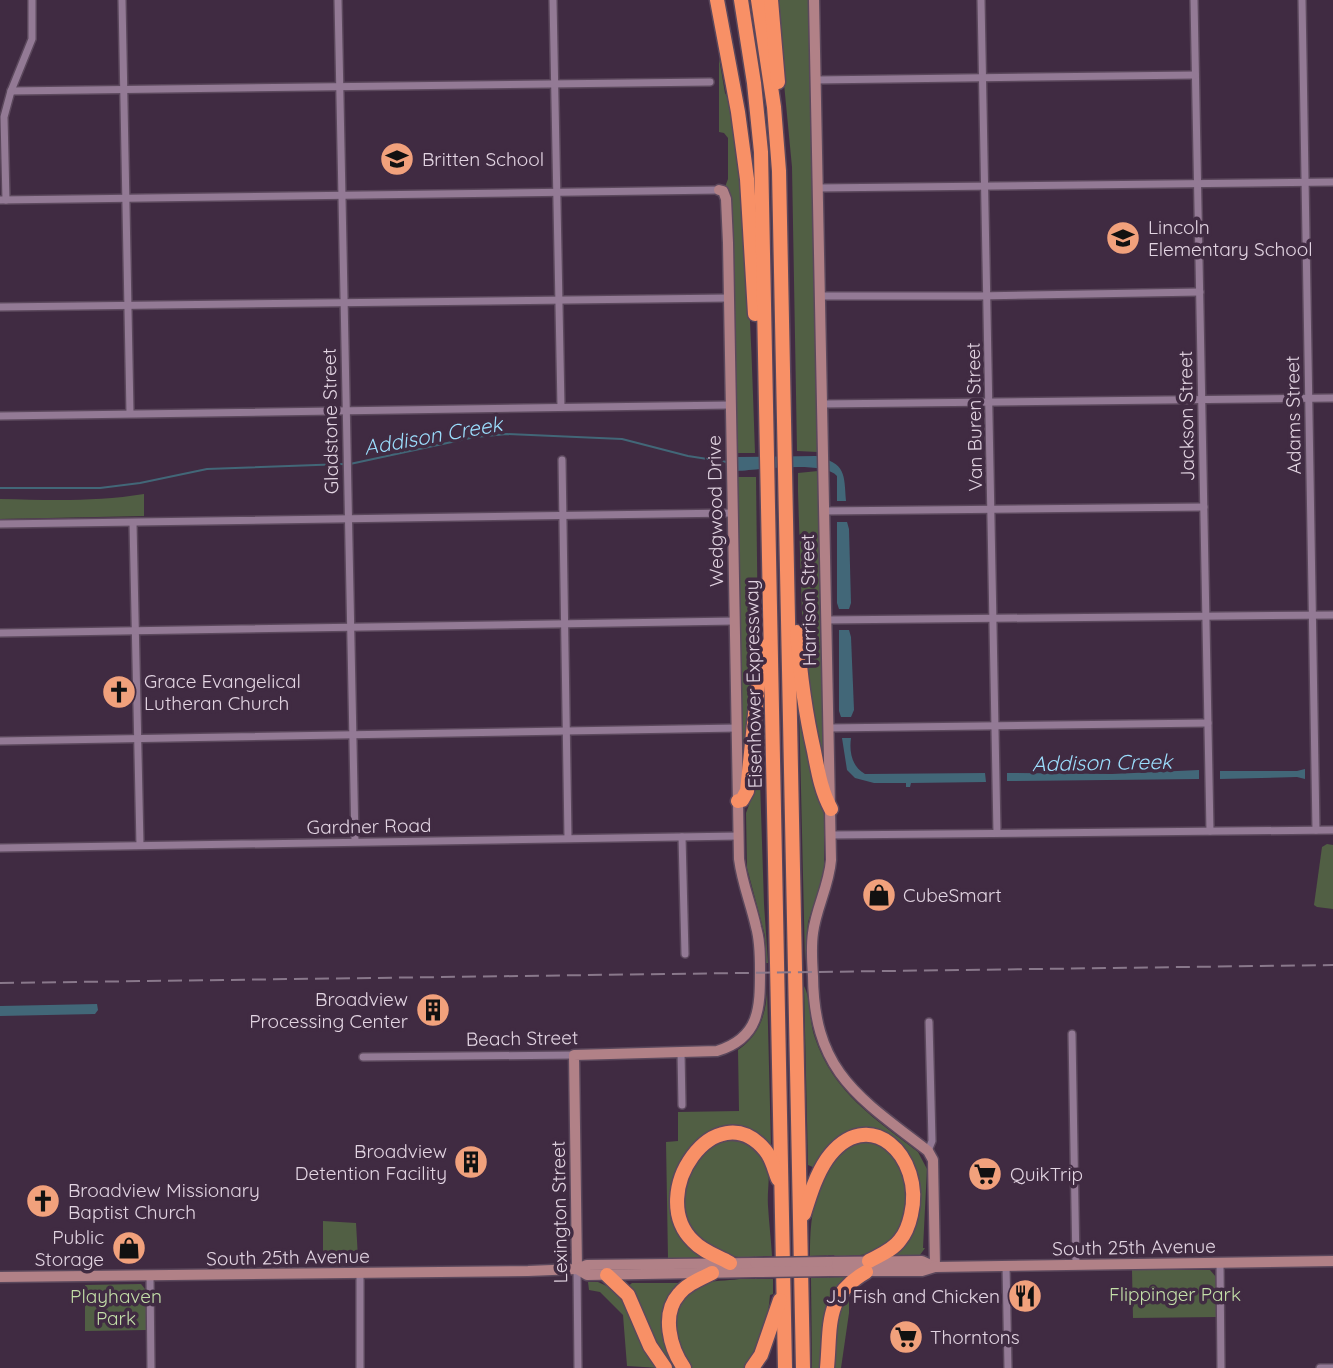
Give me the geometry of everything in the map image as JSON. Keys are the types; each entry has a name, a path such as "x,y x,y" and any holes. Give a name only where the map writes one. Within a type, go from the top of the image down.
{"highway":[{"path":"717,0 738,112 747,179 758,382 766,404"},
{"name":"Eisenhower Expressway","path":"741,0 761,152 785,1368"},
{"name":"Eisenhower Expressway","path":"758,0 774,107 779,172 803,1368"},
{"path":"771,0 779,75 774,107"},
{"path":"787,587 796,620 800,676 810,734 821,788 831,809"},
{"path":"738,801 742,800 747,791 760,666 771,637"},
{"path":"730,1263 700,1247 687,1234 678,1214 678,1189 685,1165 691,1156 714,1137 732,1133 747,1137 765,1151 782,1189"},
{"path":"800,1225 819,1172 836,1148 844,1142 860,1137 878,1137 888,1141 900,1152 908,1167 913,1191 909,1223 899,1242 847,1284 836,1298 831,1318 827,1368"},
{"path":"684,1368 677,1358 671,1340 671,1308 680,1292 712,1273"},
{"path":"607,1275 628,1295 650,1346 665,1368"},
{"path":"752,1368 761,1355 784,1292"}],"street":[{"path":"32,0 32,39 11,91 4,117 3,200 719,190"},
{"path":"122,0 130,413"},
{"name":"Gladstone Street","path":"338,0 355,841"},
{"path":"553,0 561,407"},
{"name":"Harrison Street","path":"814,0 831,835 830,872 814,923 813,1000 821,1038 838,1073 856,1094 928,1151"},
{"name":"Van Buren Street","path":"981,0 996,833"},
{"name":"Jackson Street","path":"1194,0 1210,831"},
{"name":"Adams Street","path":"1302,0 1316,830"},
{"path":"816,80 1195,75"},
{"path":"11,91 710,82"},
{"path":"818,188 1333,182"},
{"name":"Wedgwood Drive","path":"719,190 723,191 726,199 739,836"},
{"path":"820,296 1200,292"},
{"path":"0,307 729,298"},
{"path":"822,404 1333,398"},
{"path":"0,416 730,405"},
{"path":"562,460 568,838"},
{"path":"824,512 1204,507"},
{"path":"0,524 563,518 732,513"},
{"path":"133,523 139,845"},
{"path":"826,620 1333,615"},
{"path":"0,633 735,621"},
{"path":"829,728 1208,723"},
{"path":"0,741 737,728"},
{"path":"831,835 1333,830"},
{"name":"Gardner Road","path":"0,848 739,836"},
{"name":"Beach Street","path":"363,1057 681,1054 717,1051 729,1047 747,1034 759,1010 759,941 741,876 739,836"},
{"path":"682,837 685,954"},
{"path":"929,1022 932,1140 928,1151 933,1160 934,1266"},
{"path":"1072,1034 1076,1265"},
{"path":"681,1054 682,1105"},
{"name":"Lexington Street","path":"574,1055 578,1368"},
{"name":"South 25th Avenue","path":"578,1269 587,1275 607,1275 712,1273 755,1267 868,1267 922,1261 934,1266 1333,1261"},
{"name":"South 25th Avenue","path":"0,1278 578,1269 587,1265 730,1263 755,1267"},
{"path":"1220,1263 1222,1368"},
{"path":"1006,1266 1008,1368"},
{"path":"360,1273 360,1368"},
{"path":"150,1277 151,1368"},
{"path":"1320,1368 1333,1368"}],"green space":[{"path":"776,0 810,0 818,452 797,451 792,167"},
{"path":"719,58 725,93 729,100 741,188 748,276 755,453 737,453 735,444 725,187 728,179 728,138 719,132"},
{"path":"818,471 826,783 803,645 798,492 798,473"},
{"path":"737,477 756,477 758,641 742,791"},
{"path":"144,494 144,516 0,519 0,499 90,499"},
{"path":"799,702 824,810 824,874 808,922 805,962"},
{"path":"758,719 768,963 765,936 747,868 746,813 752,797"},
{"path":"1333,845 1333,909 1314,905 1322,847"},
{"path":"804,986 815,1038 833,1074 857,1103 918,1152 927,1169 925,1248 920,1255 885,1256 898,1248 915,1176 870,1132 815,1168 808,1165"},
{"path":"767,987 771,1146 713,1134 674,1200 706,1257 668,1259 666,1142 678,1141 678,1112 739,1111 738,1050 752,1037 761,1022"},
{"path":"724,1140 751,1146 766,1159 769,1171 772,1256 740,1257 717,1253 699,1239 691,1227 684,1198 690,1169 709,1147"},
{"path":"858,1142 874,1142 888,1148 898,1160 907,1194 900,1230 891,1243 878,1252 835,1257 810,1256 811,1223 818,1191 832,1163"},
{"path":"323,1221 356,1223 358,1258 355,1264 334,1266 332,1262 323,1262"},
{"name":"Flippinger Park","path":"1132,1270 1210,1270 1216,1277 1217,1317 1133,1318"},
{"path":"845,1277 848,1280 823,1368 812,1368 811,1278"},
{"path":"739,1279 773,1279 773,1294 770,1295 760,1343 744,1368 692,1368 680,1347 677,1335 676,1322 682,1299 690,1290 701,1284"},
{"path":"588,1282 598,1282 622,1293 660,1368 627,1366 623,1315 600,1292 589,1290"},
{"path":"632,1283 681,1283 672,1296 680,1368 669,1368 627,1287"},
{"name":"Playhaven Park","path":"141,1284 145,1289 147,1330 85,1331 85,1285"},
{"path":"849,1286 849,1313 841,1368 830,1368 835,1316"}],"water":[{"path":"816,456 833,462 842,471 846,501 837,501 837,476 830,471 805,467 737,471 737,457"},
{"path":"837,522 847,522 849,529 849,609 839,609 837,603"},
{"path":"839,630 849,630 851,637 854,710 851,717 841,717 839,711"},
{"path":"842,738 851,738 852,759 865,774 985,773 986,782 911,783 910,787 906,787 906,783 874,783 855,778 847,770"},
{"path":"1305,769 1305,779 1220,779 1220,771"},
{"path":"1199,770 1199,779 1007,781 1007,773 1112,774"},
{"path":"97,1004 98,1010 95,1014 0,1016 0,1006"}],"waterway":[{"name":"Addison Creek","path":"350,464 475,437 507,434 622,439 688,456 727,462"},
{"name":"Addison Creek","path":"0,488 100,488 207,469 344,464"}],"railway":[{"path":"0,983 1333,965"}],"place":[{"name":"Britten School","path":"397,159"},
{"name":"Lincoln Elementary School","path":"1123,238"},
{"name":"Grace Evangelical Lutheran Church","path":"119,692"},
{"name":"CubeSmart","path":"879,895"},
{"name":"Broadview Processing Center","path":"433,1010"},
{"name":"Broadview Detention Facility","path":"471,1162"},
{"name":"QuikTrip","path":"985,1174"},
{"name":"Broadview Missionary Baptist Church","path":"43,1201"},
{"name":"Public Storage","path":"129,1248"},
{"name":"JJ Fish and Chicken","path":"1025,1296"},
{"name":"Thorntons","path":"906,1337"}]}
